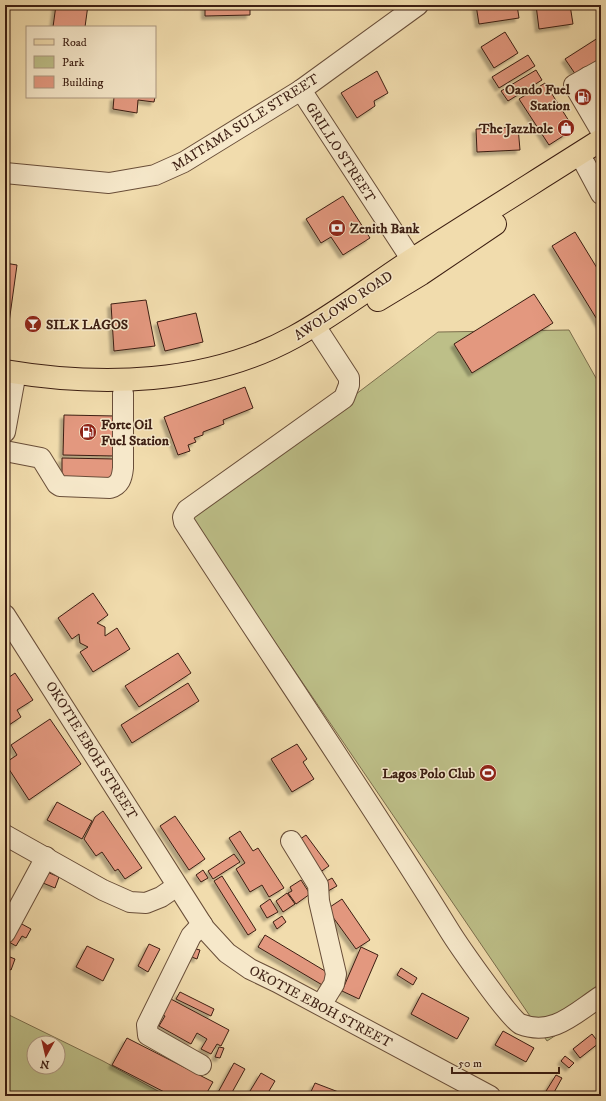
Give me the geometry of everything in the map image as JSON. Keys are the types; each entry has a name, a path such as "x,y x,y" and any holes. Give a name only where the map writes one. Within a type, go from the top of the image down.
{"main road":[{"name":"AWOLOWO ROAD","path":"10,378 50,391 124,393 160,391 233,373 320,335 416,267 599,127"},
{"name":"AWOLOWO ROAD","path":"10,378 90,380 138,379 181,374 218,366 258,353 292,338 416,267 593,159"}],"street":[{"name":"MAITAMA SULE STREET","path":"5,173 109,183 155,175 184,162 301,90 418,5"},
{"path":"599,127 574,85 594,73 601,101"},
{"name":"GRILLO STREET","path":"301,90 416,267"},
{"path":"593,159 601,194"},
{"path":"320,335 349,378 349,385 344,398 187,510 183,517 184,522 411,869 462,950 518,1024 537,1029 551,1028 563,1022 601,996"},
{"path":"5,432 10,378"},
{"path":"5,451 41,458 57,484 60,486 110,488 116,486 122,477 123,468 124,393"},
{"name":"OKOTIE EBOH STREET","path":"5,615 202,924 227,953 250,969 322,1005 490,1096"},
{"path":"5,835 103,890 130,902 146,903 161,897 178,886"},
{"path":"291,841 318,885 319,901 336,974 334,984 322,1005"},
{"path":"5,933 46,857"},
{"path":"201,1065 148,1035 146,1030 147,1025 192,936 202,924"}],"green space":[{"name":"Lagos Polo Club","path":"569,330 601,387 601,1006 547,1041 191,519 438,332"},
{"path":"5,1013 50,1035 26,1035 26,1075 66,1075 66,1043 167,1096 5,1096"}],"building":[{"path":"56,5 88,5 85,26 53,26"},
{"path":"205,5 250,5 250,15 205,16"},
{"path":"476,5 517,5 519,18 479,24"},
{"path":"536,5 570,5 573,24 539,29"},
{"path":"505,32 518,53 494,68 481,47"},
{"path":"601,36 601,63 578,78 565,59"},
{"path":"528,55 535,66 499,88 492,77"},
{"path":"536,70 542,80 508,101 501,91"},
{"path":"377,71 388,93 374,101 375,106 357,118 341,93"},
{"path":"545,83 574,129 549,145 519,99"},
{"path":"114,98 155,98 154,102 138,100 137,113 113,109"},
{"path":"518,127 520,150 477,152 476,129"},
{"name":"Zenith Bank","path":"343,196 370,238 343,255 331,237 321,243 306,219"},
{"path":"575,232 597,268 601,266 601,326 552,246"},
{"path":"5,263 17,265 8,330 5,330"},
{"path":"534,294 553,323 472,373 454,344"},
{"path":"146,300 155,346 114,351 111,304"},
{"path":"196,313 203,342 165,351 157,322"},
{"path":"245,387 253,408 223,420 224,424 203,432 203,435 194,438 196,442 188,445 190,451 178,455 164,417"},
{"path":"64,415 116,416 115,456 63,455"},
{"path":"62,458 115,459 114,482 62,481"},
{"path":"93,593 108,615 97,623 105,627 105,636 117,628 130,649 93,672 80,652 88,647 80,643 79,634 72,639 58,618"},
{"path":"178,653 191,673 139,707 125,686"},
{"path":"15,673 33,700 17,710 21,717 6,727 5,680"},
{"path":"188,683 199,701 132,743 121,725"},
{"path":"50,719 81,764 29,800 5,763 17,755 11,745"},
{"path":"297,744 307,759 303,762 314,779 292,792 271,759"},
{"path":"57,802 92,821 82,839 47,820"},
{"path":"103,811 142,868 125,879 118,869 115,871 102,852 96,856 84,839 95,817"},
{"path":"175,816 205,859 189,870 160,826"},
{"path":"240,831 253,851 258,848 284,888 269,897 262,885 250,892 236,869 245,863 229,838"},
{"path":"306,835 329,866 316,875 293,844"},
{"path":"234,854 240,862 213,879 208,871"},
{"path":"203,870 208,878 201,882 196,875"},
{"path":"47,872 59,877 55,888 43,883"},
{"path":"222,876 256,930 248,935 214,881"},
{"path":"332,878 337,886 328,891 323,883"},
{"path":"301,880 310,894 296,904 288,893 292,891 290,887"},
{"path":"287,893 295,904 283,912 276,901"},
{"path":"270,899 278,912 267,918 260,906"},
{"path":"342,899 370,940 356,949 327,909"},
{"path":"282,916 286,922 277,929 273,922"},
{"path":"20,923 31,929 26,938 22,936 16,946 9,942"},
{"path":"265,935 330,974 324,986 258,947"},
{"path":"149,944 160,949 148,972 138,966"},
{"path":"87,946 114,959 103,981 76,967"},
{"path":"361,947 378,955 359,999 342,991"},
{"path":"192,948 200,950 197,959 189,956"},
{"path":"5,955 15,959 11,970 5,967"},
{"path":"401,968 417,978 413,985 397,975"},
{"path":"180,992 214,1009 211,1016 176,999"},
{"path":"422,993 469,1018 457,1039 411,1014"},
{"path":"169,998 229,1030 221,1046 217,1044 211,1054 201,1049 207,1039 197,1033 191,1044 159,1026 165,1016 161,1014"},
{"path":"503,1031 534,1048 526,1062 495,1045"},
{"path":"592,1034 599,1043 580,1058 573,1049"},
{"path":"127,1038 213,1082 205,1096 172,1096 112,1065"},
{"path":"219,1047 224,1048 220,1058 215,1057"},
{"path":"565,1056 574,1063 569,1068 561,1061"},
{"path":"234,1063 245,1069 230,1096 216,1096"},
{"path":"261,1073 275,1081 266,1096 247,1096"},
{"path":"556,1075 562,1078 552,1096 543,1096"},
{"path":"315,1083 349,1096 309,1096"}],"place":[{"name":"Oando Fuel Station","path":"583,97"},
{"name":"The Jazzhole","path":"566,128"},
{"name":"Zenith Bank","path":"337,228"},
{"name":"SILK LAGOS","path":"33,324"},
{"name":"Forte Oil Fuel Station","path":"88,432"},
{"name":"Lagos Polo Club","path":"488,773"}]}
